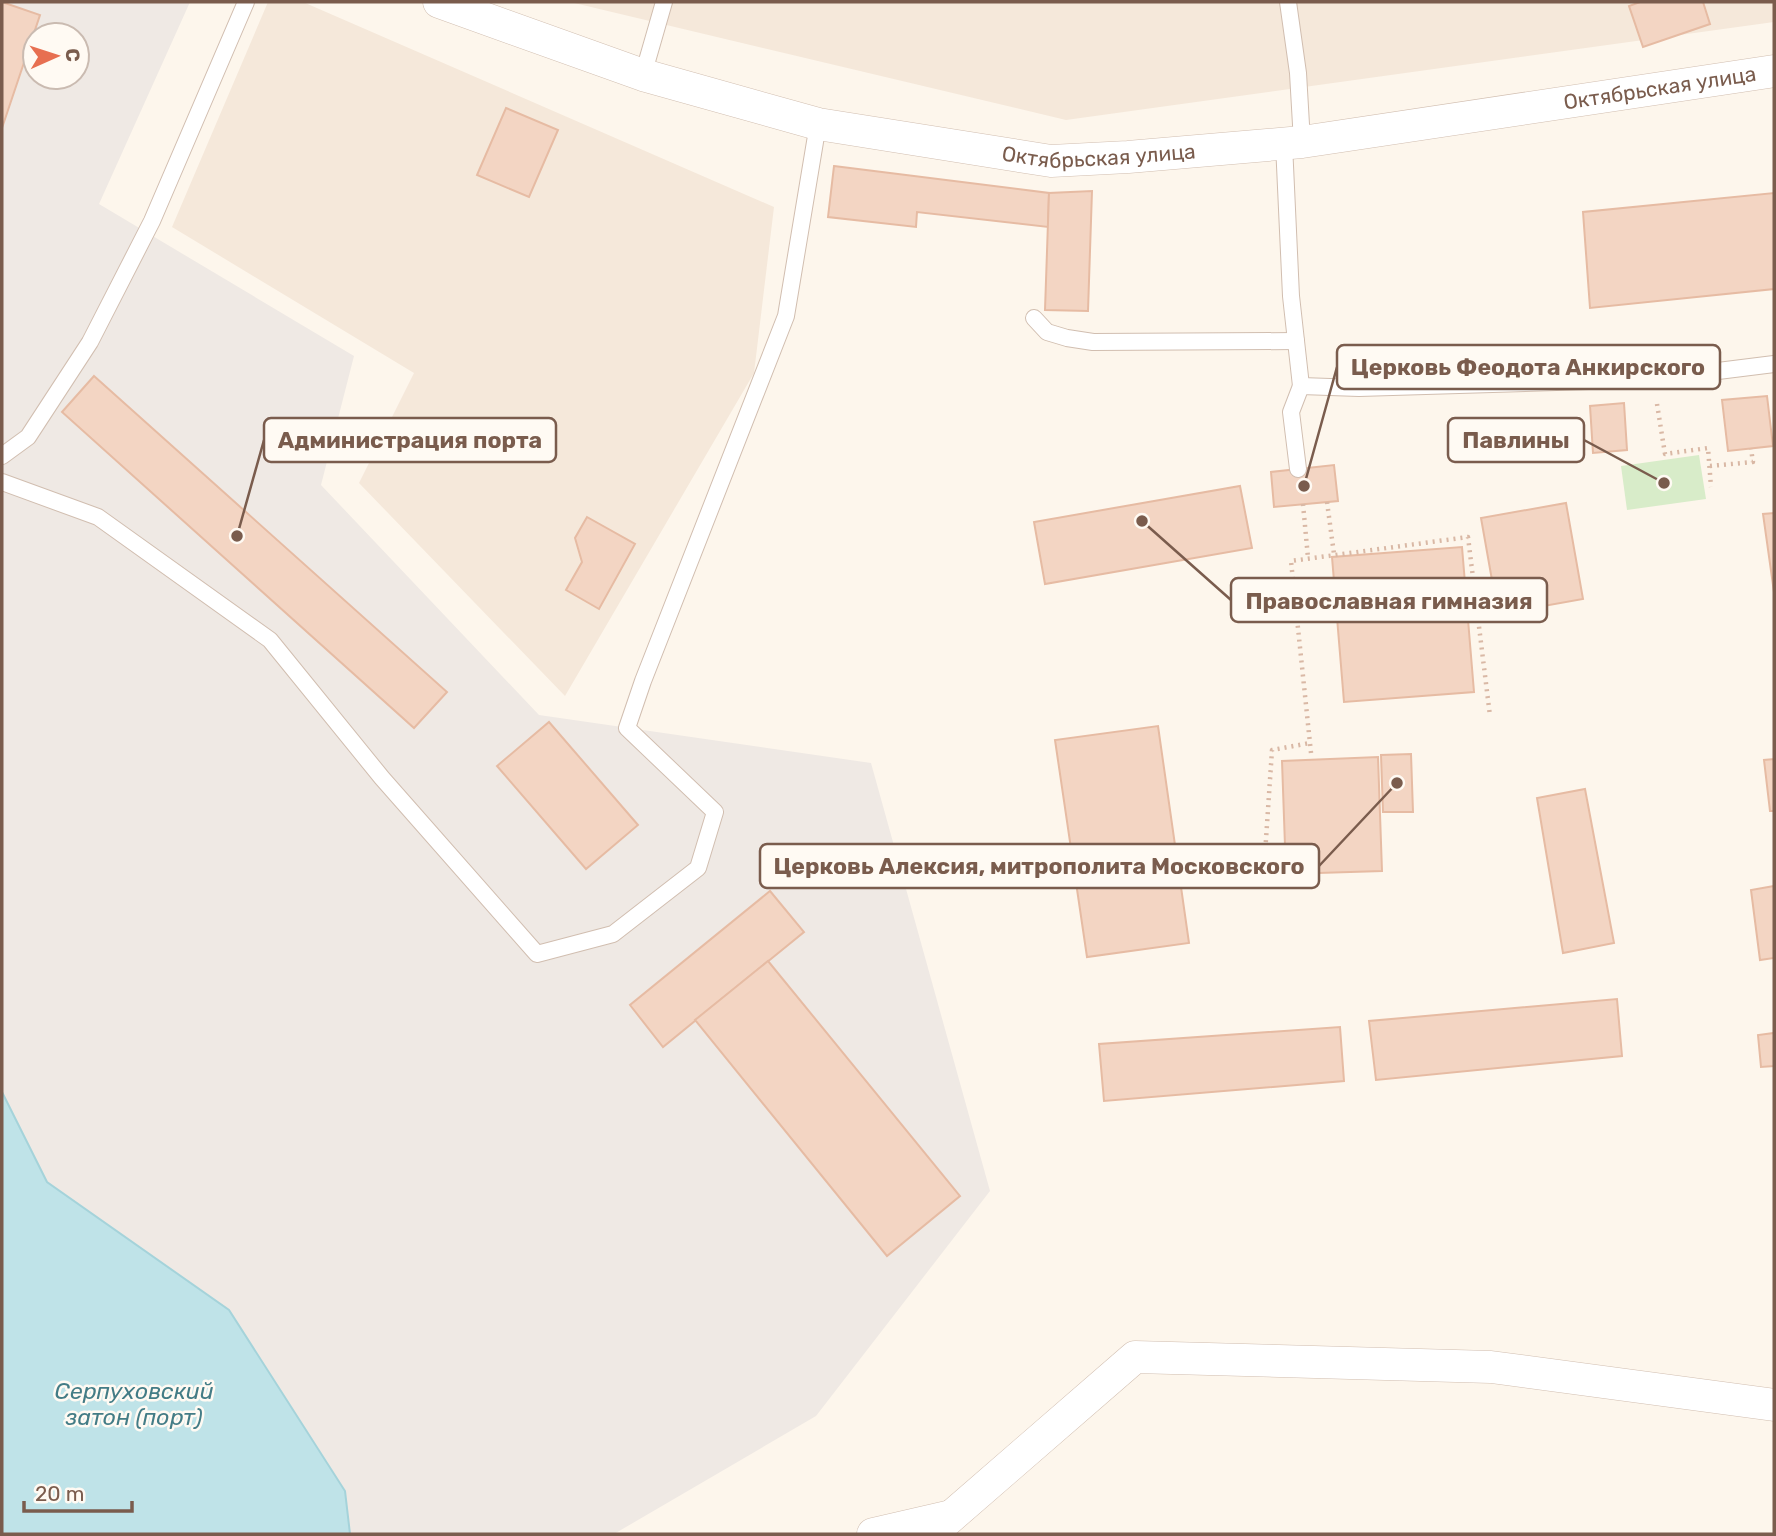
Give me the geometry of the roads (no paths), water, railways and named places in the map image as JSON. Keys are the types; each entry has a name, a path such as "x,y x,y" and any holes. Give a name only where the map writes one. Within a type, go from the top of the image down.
{"street":[{"name":"Октябрьская улица","path":"439,2 643,75 818,124 1051,162 1293,143 1774,71"},
{"path":"873,1534 941,1525 1135,1357 1491,1367 1774,1405"}],"lane":[{"path":"2,456 28,437 90,342 152,221 246,2"},
{"path":"643,75 664,2"},
{"path":"1288,2 1298,73 1293,143 1291,296 1301,386 1290,412 1298,469"},
{"path":"2,482 98,517 270,640 382,778 537,954 613,934 698,868 715,812 627,727 786,316 818,124"},
{"path":"1034,318 1047,332 1093,342 1296,341"},
{"path":"1301,386 1359,388 1654,379 1774,364"}],"water":[{"name":"Серпуховский затон (порт)","path":"2,1092 47,1182 229,1310 345,1491 350,1534 2,1534"}],"place":[{"name":"Павлины","path":"1664,483"},
{"name":"Церковь Феодота Анкирского","path":"1304,486"},
{"name":"Православная гимназия","path":"1142,521"},
{"name":"Администрация порта","path":"237,536"},
{"name":"Церковь Алексия, митрополита Московского","path":"1397,783"}]}
